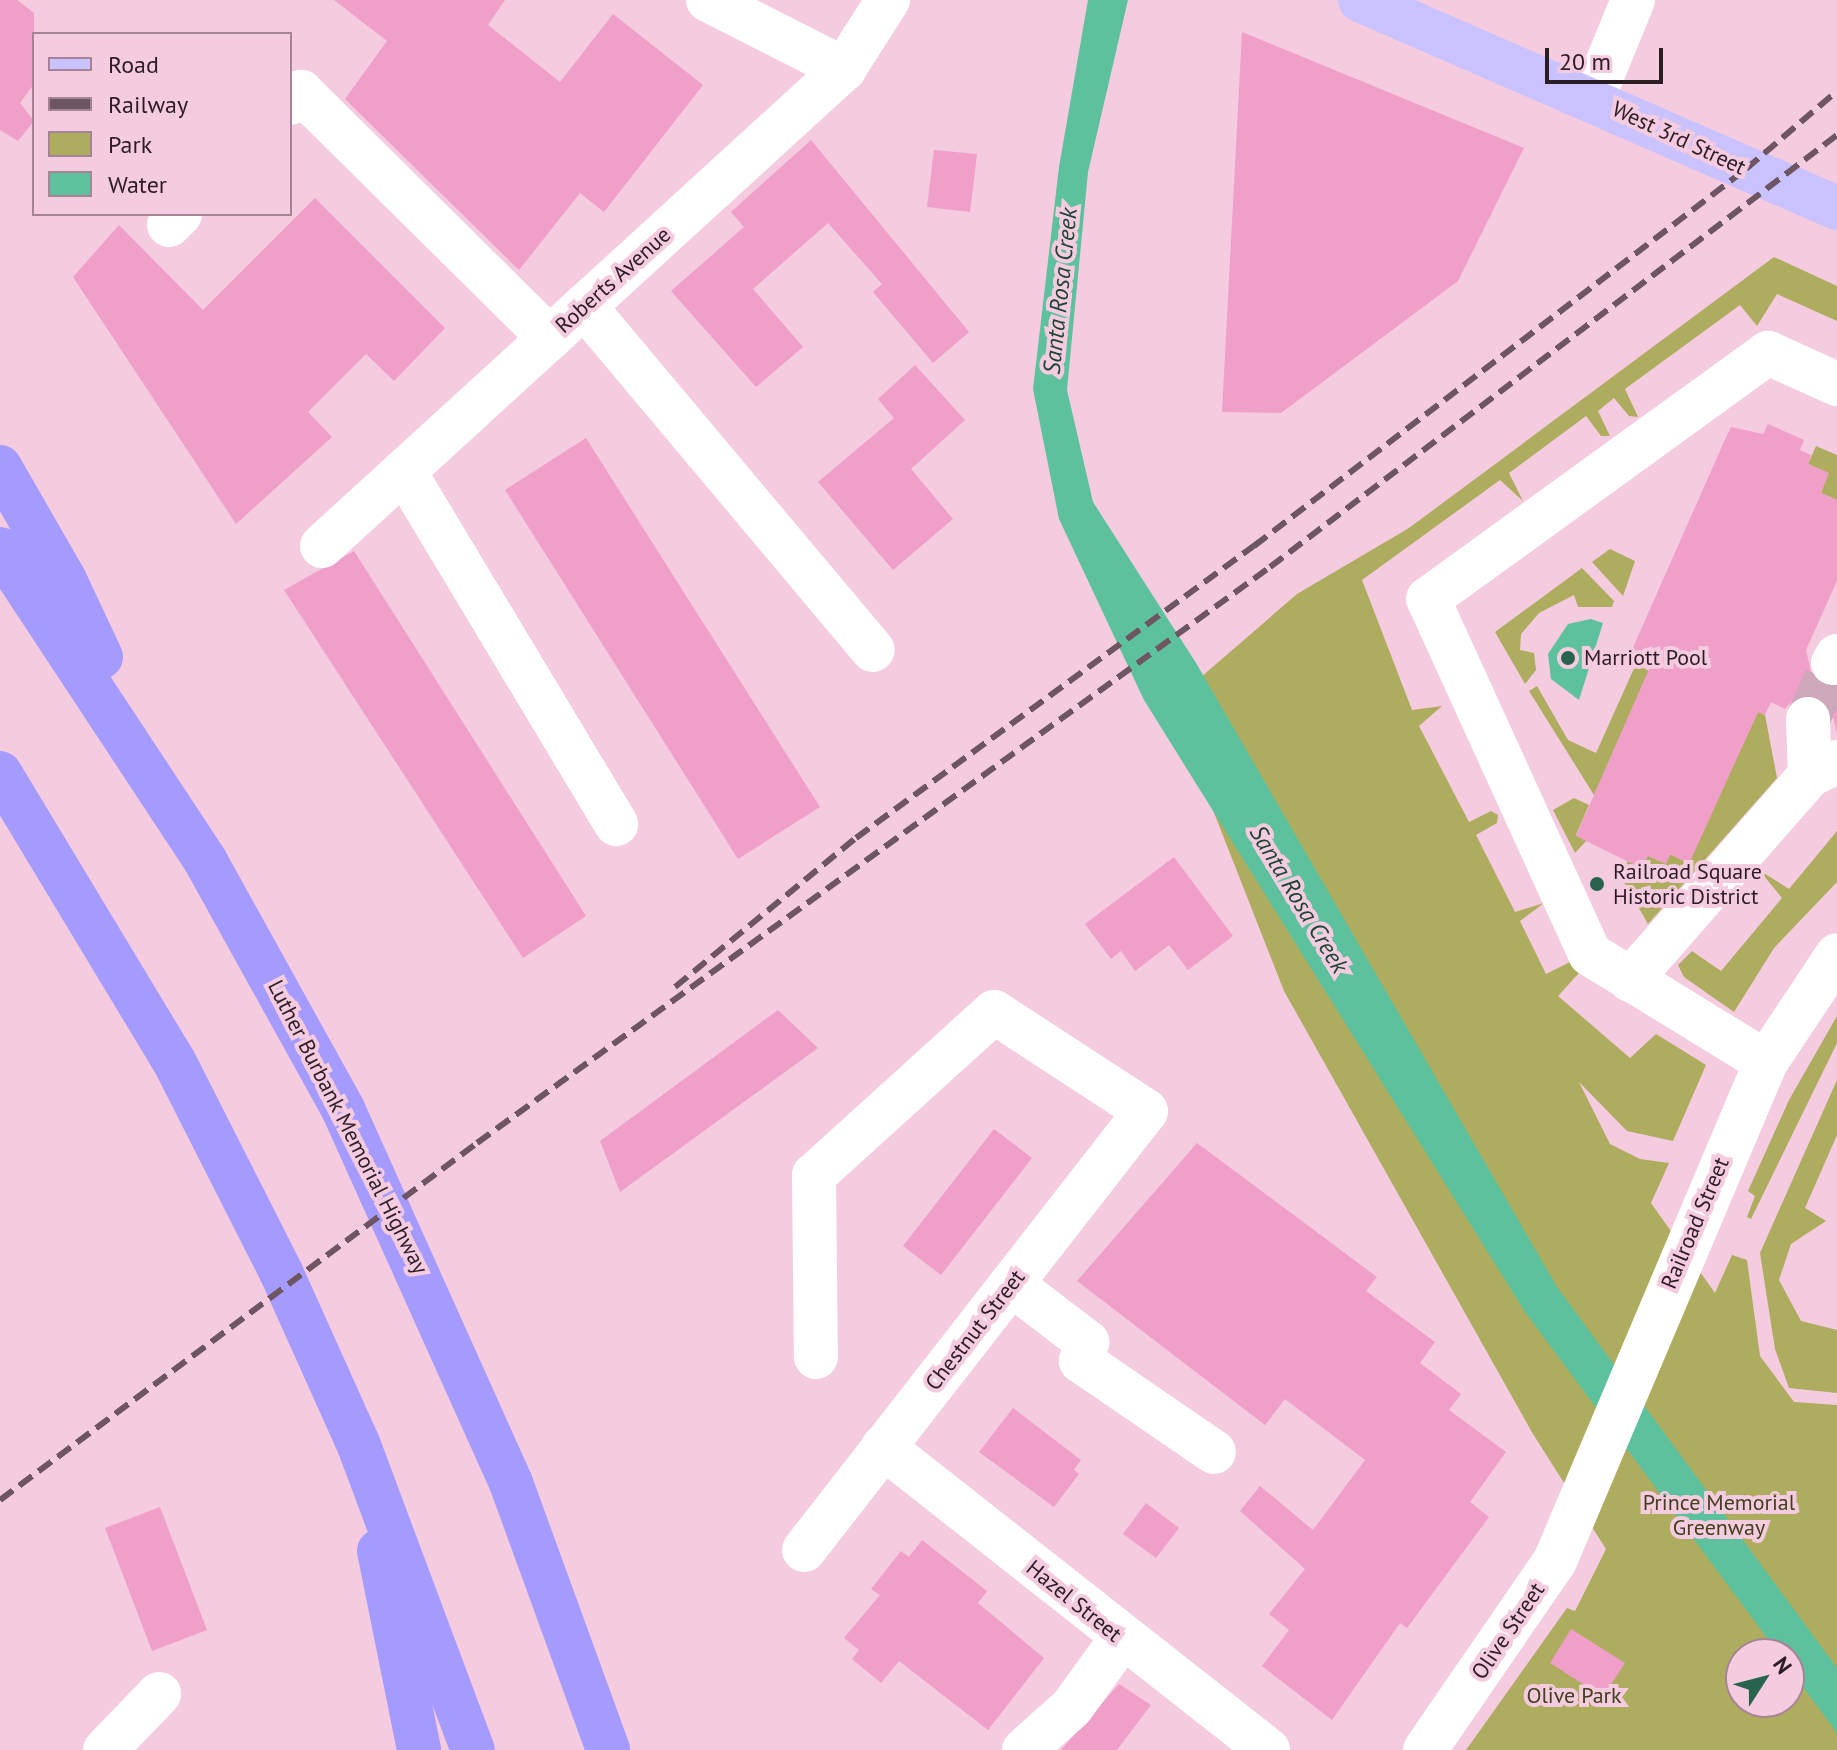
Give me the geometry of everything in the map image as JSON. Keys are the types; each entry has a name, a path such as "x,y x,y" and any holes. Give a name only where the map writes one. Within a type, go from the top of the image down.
{"highway":[{"path":"0,467 65,580 160,787"},
{"name":"Luther Burbank Memorial Highway","path":"0,549 160,787 294,1014 464,1368 553,1592 608,1750"},
{"path":"0,773 174,1061 281,1272 358,1443 473,1750"},
{"path":"358,1443 419,1750"},
{"path":"553,1592 631,1750"}],"main road":[{"name":"West 3rd Street","path":"1360,0 1593,98 1837,208"}],"street":[{"path":"708,0 844,69"},
{"name":"Roberts Avenue","path":"322,546 844,69 888,0"},
{"path":"1593,98 1633,0"},
{"path":"292,101 301,92 550,338"},
{"path":"584,306 873,650"},
{"path":"1766,1062 1590,954 1428,599 1768,353 1837,384"},
{"path":"404,471 616,824"},
{"path":"1630,980 1824,769 1808,719"},
{"name":"Railroad Street","path":"1577,1503 1766,1062 1837,955"},
{"name":"Chestnut Street","path":"804,1550 1146,1111 994,1012 814,1175 816,1357"},
{"path":"1011,1284 1087,1342 1081,1361 1214,1452"},
{"name":"Hazel Street","path":"883,1447 1121,1639 1268,1750"},
{"name":"Olive Street","path":"1425,1750 1555,1561 1577,1503"},
{"path":"1024,1750 1072,1707 1121,1639"},
{"path":"105,1750 159,1694"}],"green space":[{"name":"Prince Memorial Greenway","path":"1774,257 1837,286 1837,321 1777,294 1757,326 1740,305 1625,389 1638,417 1629,416 1614,398 1598,411 1610,436 1601,436 1586,416 1509,473 1523,501 1500,480 1362,580 1412,710 1442,706 1419,726 1469,822 1491,811 1498,815 1497,823 1476,835 1515,912 1544,903 1520,921 1546,974 1572,961 1579,973 1558,996 1630,1058 1656,1034 1706,1065 1673,1141 1627,1131 1579,1082 1610,1144 1640,1159 1669,1163 1651,1203 1715,1293 1732,1255 1747,1260 1760,1356 1794,1402 1837,1405 1837,1750 1466,1750 1567,1608 1575,1611 1606,1549 1533,1434 1284,991 1171,703 1297,594 1409,528"},
{"path":"1816,446 1837,455 1837,500 1821,493 1828,473 1808,464"},
{"path":"1610,549 1635,561 1623,596 1592,562"},
{"path":"1582,568 1614,601 1612,607 1578,607 1574,595 1539,613 1521,634 1520,650 1534,653 1536,670 1525,684 1495,632"},
{"path":"1636,664 1649,671 1594,795 1529,691 1537,686 1568,740 1596,753"},
{"path":"1758,712 1765,715 1777,778 1648,924 1621,877 1628,860 1648,856 1666,863 1670,854 1688,863"},
{"path":"1574,798 1589,805 1576,835 1587,840 1575,853 1553,810"},
{"path":"1837,831 1837,882 1774,948 1734,1012 1684,977 1678,965 1692,951 1721,971 1782,898 1759,870 1789,889"},
{"path":"1837,1016 1837,1043 1751,1219 1747,1217 1755,1196 1748,1191 1789,1100"},
{"path":"1837,1080 1837,1135 1805,1208 1826,1221 1791,1244 1779,1280 1801,1321 1837,1330 1837,1393 1789,1388 1775,1349 1760,1253"}],"water":[{"name":"Santa Rosa Creek","path":"1088,0 1128,0 1088,172 1067,390 1093,502 1196,663 1557,1287 1837,1668 1837,1733 1805,1690 1805,1638 1767,1638 1525,1312 1144,700 1059,519 1033,389 1059,167"},
{"name":"Marriott Pool","path":"1591,619 1603,623 1579,700 1551,679 1548,654 1568,624"}],"building":[{"path":"0,0 17,0 34,13 32,87 20,103 32,118 32,124 18,141 0,130"},
{"path":"334,0 505,0 488,25 560,82 613,14 703,85 604,212 580,193 519,270 345,99 387,41"},
{"path":"1242,32 1524,148 1458,281 1281,413 1222,412"},
{"path":"811,140 969,332 933,363 873,292 882,284 828,223 753,289 803,347 756,387 671,291 744,227 731,212"},
{"path":"934,150 977,154 970,212 927,207"},
{"path":"315,198 445,328 394,381 366,354 308,412 332,437 236,524 73,277 119,225 203,310"},
{"path":"915,365 965,420 911,469 953,519 893,570 818,482 894,418 878,399"},
{"path":"1768,424 1804,440 1800,450 1811,455 1808,464 1829,473 1821,493 1837,500 1837,581 1806,650 1812,676 1837,687 1837,732 1830,706 1819,697 1795,697 1785,709 1771,702 1765,715 1758,712 1689,864 1670,854 1666,864 1648,856 1641,868 1576,836 1649,669 1627,661 1723,444 1731,427 1763,434"},
{"path":"586,438 820,807 738,859 505,490"},
{"path":"354,551 586,916 523,958 284,590"},
{"path":"1174,857 1233,936 1188,970 1169,945 1135,971 1121,951 1111,959 1085,924"},
{"path":"778,1010 818,1048 620,1192 600,1141"},
{"path":"994,1129 1032,1158 941,1275 903,1246"},
{"path":"1197,1143 1377,1277 1366,1291 1435,1342 1420,1363 1461,1394 1449,1410 1506,1452 1470,1502 1489,1517 1407,1628 1400,1623 1332,1720 1262,1666 1289,1630 1269,1614 1305,1569 1240,1511 1260,1486 1313,1530 1365,1460 1285,1399 1265,1425 1077,1281"},
{"path":"1013,1408 1081,1460 1074,1470 1079,1474 1054,1507 979,1452"},
{"path":"1146,1503 1179,1528 1156,1558 1123,1534"},
{"path":"160,1507 207,1630 152,1651 105,1528"},
{"path":"922,1540 987,1591 978,1603 1044,1658 988,1730 899,1661 881,1683 852,1659 859,1650 844,1638 880,1595 871,1589 901,1551 909,1557"},
{"path":"1571,1629 1625,1663 1603,1697 1550,1663"},
{"path":"1119,1684 1151,1705 1117,1750 1061,1750"}],"tunnel":[{"path":"1808,719 1833,663"}],"railway":[{"path":"675,987 856,838 1254,546 1746,169 1837,91"},
{"path":"0,1500 477,1143 1270,567 1837,135"}],"place":[{"name":"Marriott Pool","path":"1568,658"},
{"name":"Railroad Square Historic District","path":"1597,884"}],"park label":[{"name":"Olive Park","path":"1574,1696"}]}
